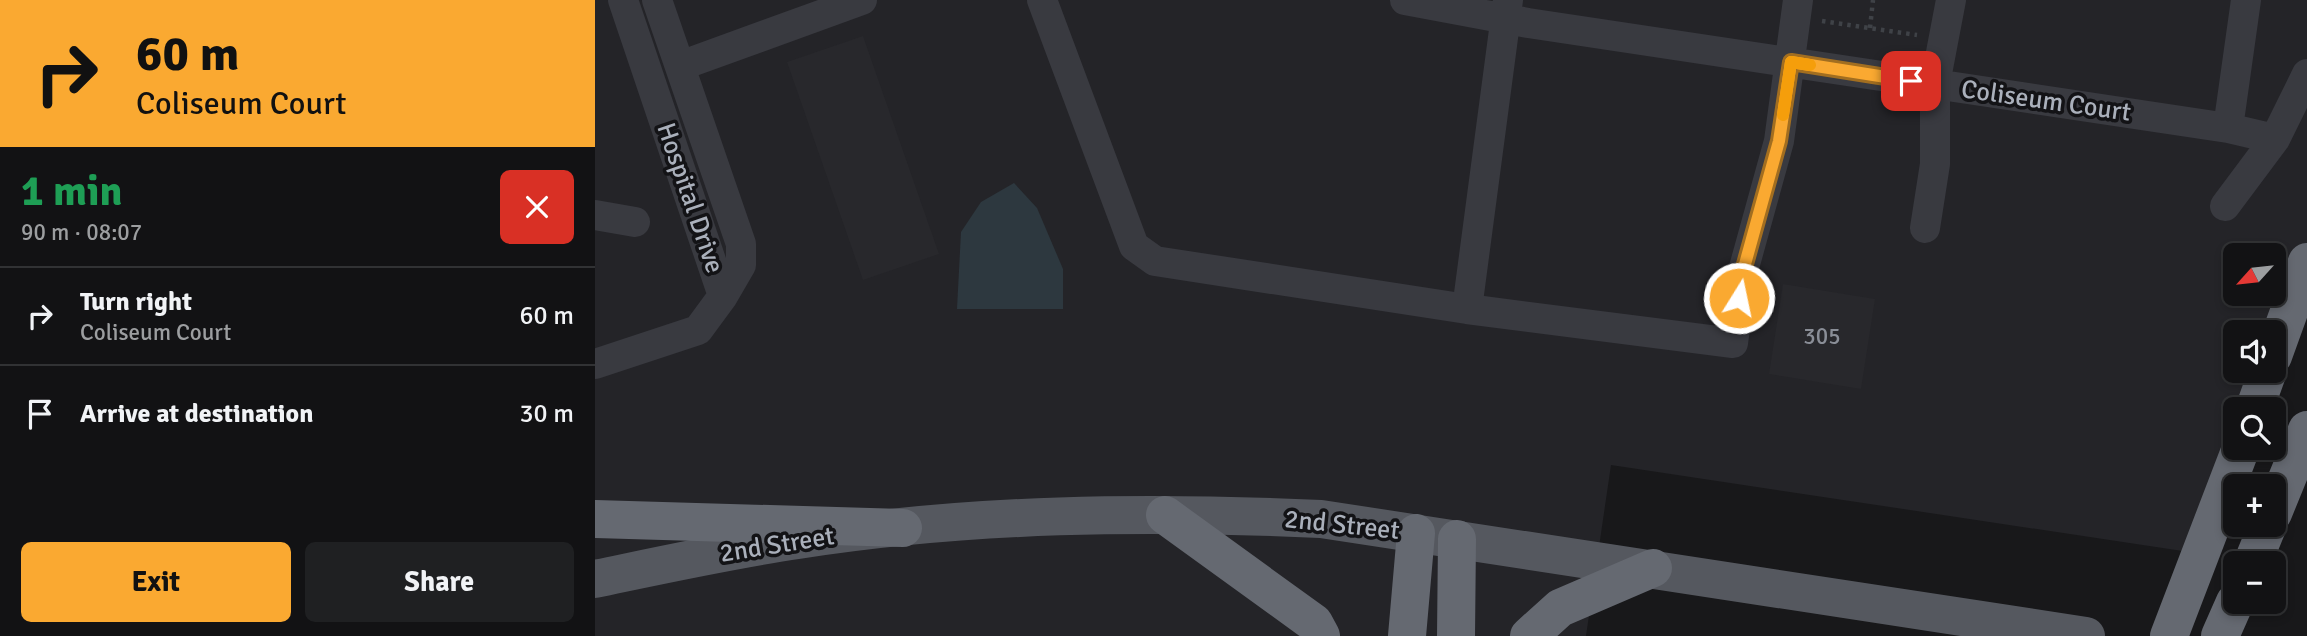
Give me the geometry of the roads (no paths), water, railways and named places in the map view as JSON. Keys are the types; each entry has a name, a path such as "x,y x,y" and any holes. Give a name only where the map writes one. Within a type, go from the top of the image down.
{"highway":[{"path":"2286,320 2307,262"},
{"path":"2286,481 2307,430"},
{"path":"2169,636 2237,460"},
{"path":"1165,515 1314,622 1321,636"},
{"path":"595,519 903,527"},
{"path":"1407,636 1416,533"},
{"path":"1456,636 1457,539"},
{"path":"1529,636 1560,608 1653,568"},
{"path":"2220,636 2230,614"}],"main road":[{"name":"2nd Street","path":"595,579 800,539 903,527 1049,517 1165,515 1321,519 2086,636"}],"street":[{"name":"Hospital Drive","path":"623,0 723,296"},
{"name":"Hospital Drive","path":"657,0 741,244 741,265 723,296"},
{"path":"680,66 862,0"},
{"path":"1042,0 1134,246 1155,261 1467,309 1733,343 1742,275 1779,141 1791,62 1808,5"},
{"name":"Coliseum Court","path":"1405,0 1507,10 1791,62 2228,128 2275,139"},
{"path":"1925,228 1935,164 1935,84 1951,0"},
{"path":"2228,128 2246,0"},
{"path":"1467,309 1507,10"},
{"path":"2225,206 2275,139 2307,74"},
{"path":"595,215 635,222"},
{"path":"595,364 698,330 723,296"}]}
